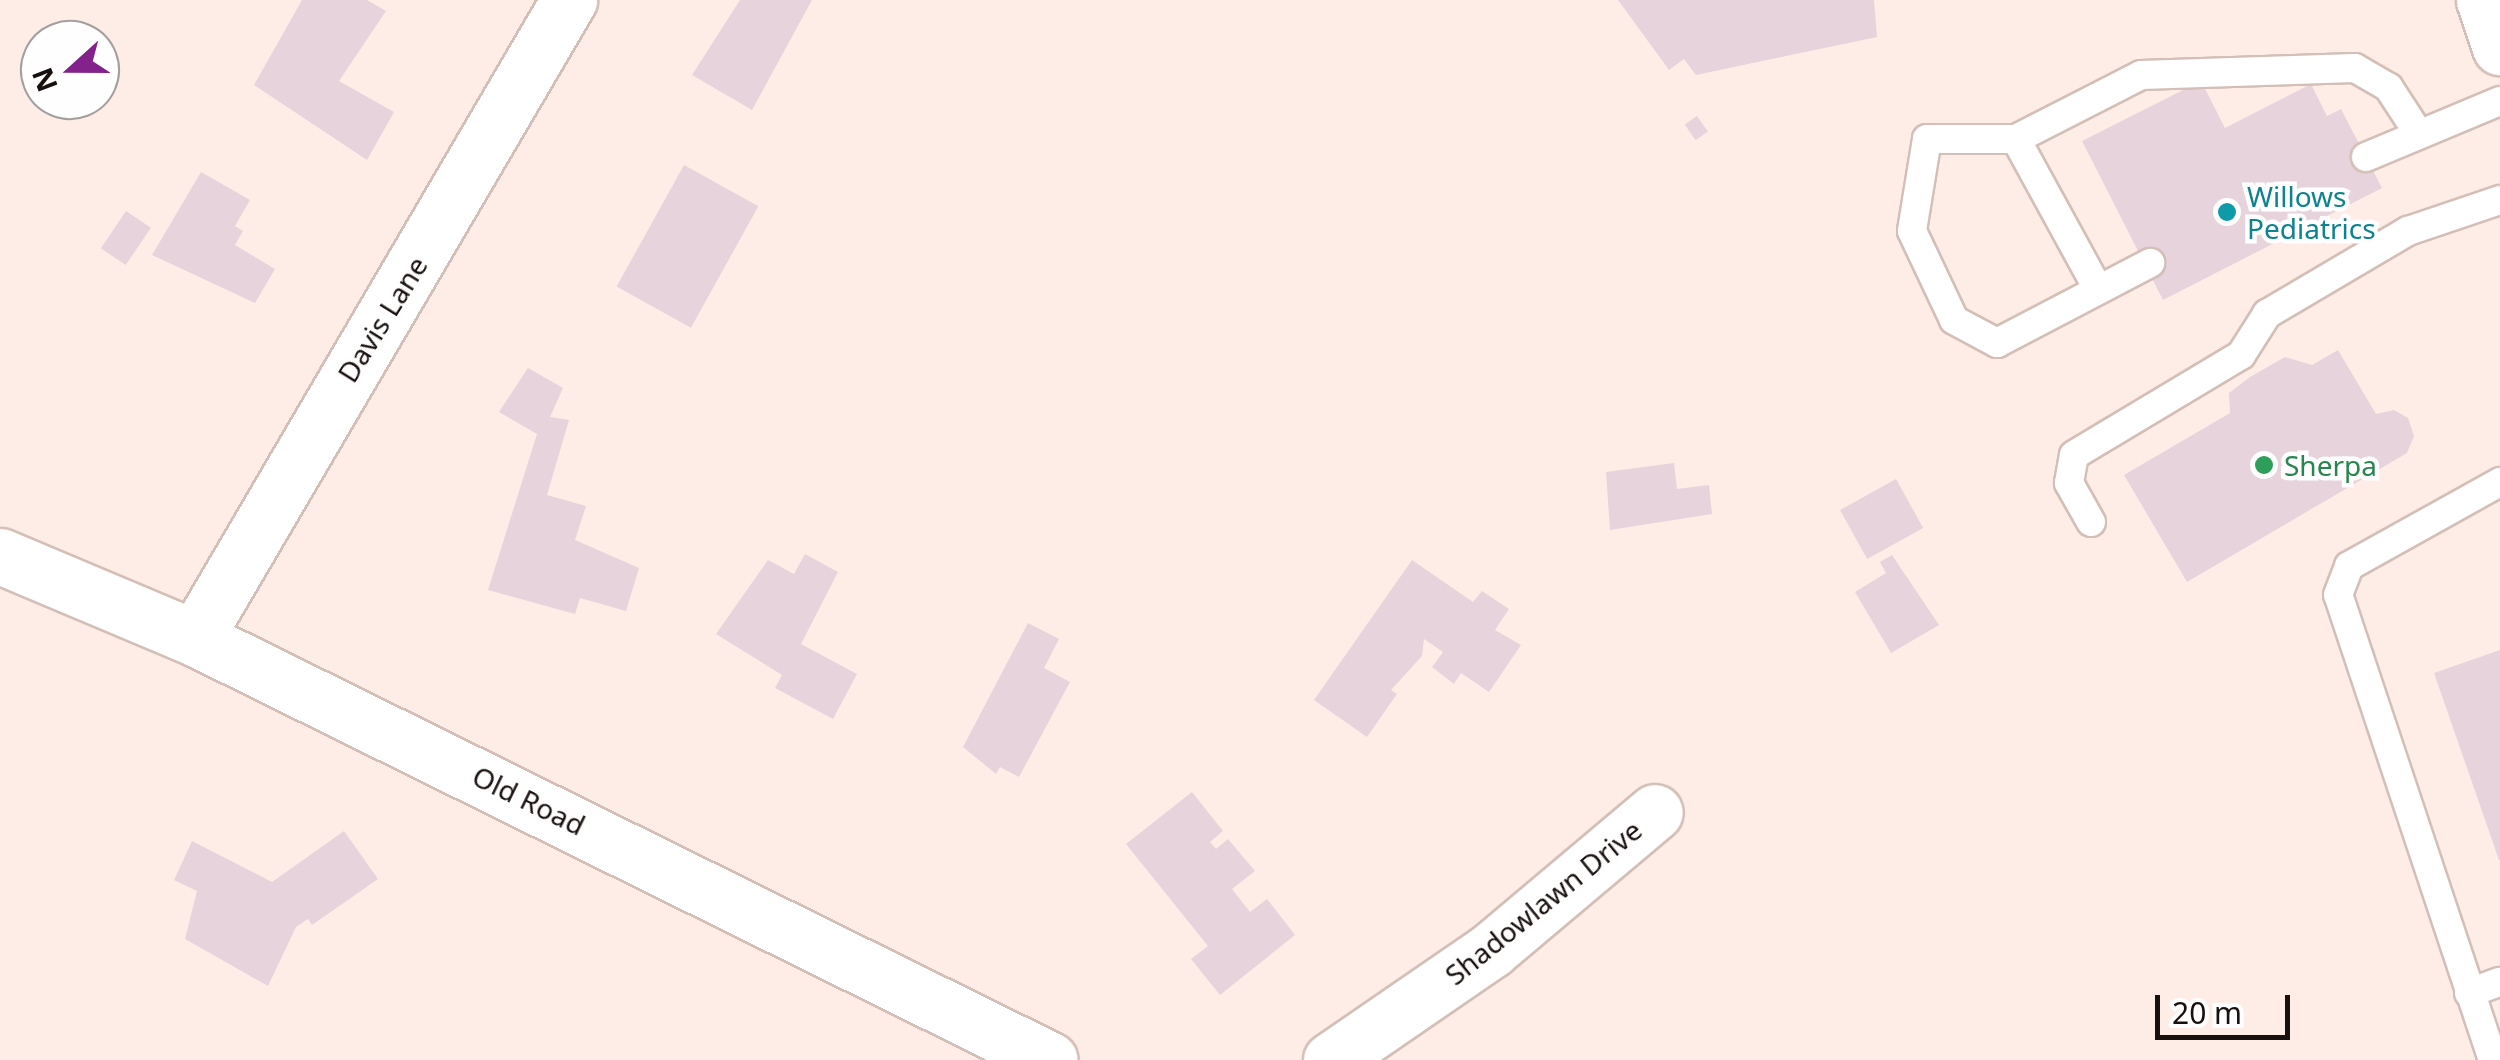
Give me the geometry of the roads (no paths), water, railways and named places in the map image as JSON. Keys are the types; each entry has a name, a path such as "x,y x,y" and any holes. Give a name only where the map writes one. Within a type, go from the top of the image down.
{"street":[{"name":"Davis Lane","path":"195,638 569,0"},
{"path":"2484,0 2500,47"},
{"name":"Old Road","path":"0,556 195,638 1050,1060"},
{"name":"Shadowlawn Drive","path":"1331,1060 1491,950 1655,812"}],"lane":[{"path":"2150,263 1997,343 1954,320 1912,231 1927,139 2016,139 2142,75 2354,68 2389,88 2419,134"},
{"path":"2366,156 2500,101"},
{"path":"2016,139 2098,289"},
{"path":"2091,522 2069,482 2074,455 2241,355 2267,314 2283,304 2408,231 2500,200"},
{"path":"2493,1060 2340,612 2340,581 2349,566 2500,482"},
{"path":"2469,992 2500,982"}],"place":[{"name":"Willows Pediatrics","path":"2227,212"},
{"name":"Sherpa","path":"2264,465"}]}
